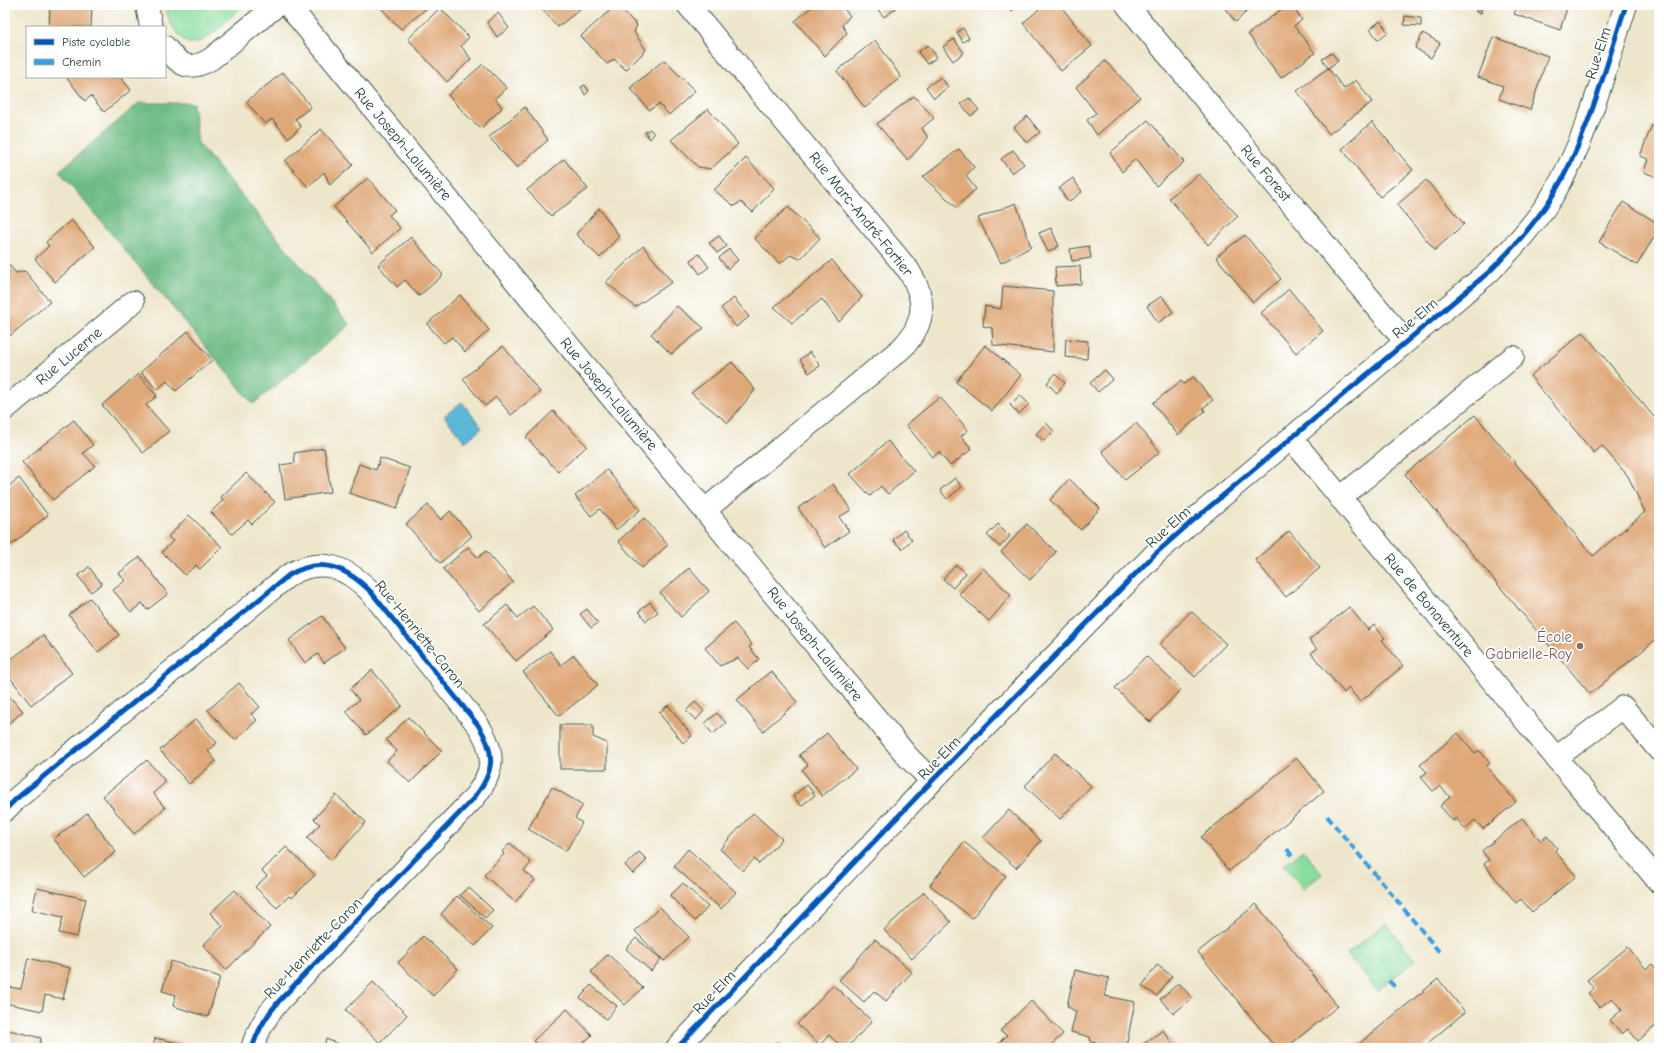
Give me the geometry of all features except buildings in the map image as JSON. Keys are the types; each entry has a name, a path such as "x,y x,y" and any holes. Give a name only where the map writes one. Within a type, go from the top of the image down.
{"street":[{"path":"147,5 151,26"},
{"path":"166,48 180,63 190,67 200,65 211,59 277,5"},
{"name":"Rue Joseph-Lalumière","path":"288,5 908,757 932,781"},
{"name":"Rue Marc-André-Fortier","path":"688,5 909,271 918,284 921,296 922,312 919,326 906,343 705,510"},
{"name":"Rue Forest","path":"1128,5 1406,341"},
{"name":"Rue Elm","path":"676,1048 932,781 1154,555 1489,272 1508,254 1524,236 1554,195 1567,169 1592,109 1626,5"},
{"name":"Rue Lucerne","path":"5,409 133,302"},
{"path":"1340,498 1513,357"},
{"name":"Rue de Bonaventure","path":"1291,438 1659,882"},
{"name":"Rue Henriette-Caron","path":"5,810 16,799 289,575 299,569 312,565 323,565 337,568 360,580 478,726 486,738 491,750 491,762 488,776 473,799 279,1001 266,1016 258,1030 252,1048"},
{"path":"1556,758 1623,707 1659,750"}],"green space":[{"path":"166,5 242,5 209,37 195,43 188,43 172,26"},
{"path":"139,103 193,103 198,143 350,325 253,404 59,171"},
{"path":"1303,850 1322,874 1303,889 1284,865"},
{"path":"1386,923 1415,960 1377,991 1347,954"}],"water":[{"path":"462,402 482,428 465,442 444,416"}],"marked path":[{"path":"1327,816 1441,954"},
{"path":"1287,849 1293,857"},
{"path":"1389,981 1397,989"}],"cycle path":[{"path":"677,1048 932,781 1154,555 1489,272 1515,245 1539,216 1553,195 1576,150 1595,102 1626,5"},
{"path":"5,810 16,799 289,575 301,569 322,565 343,571 362,583 371,592 478,725 488,745 490,754 489,772 480,790 473,799 279,1001 263,1023 252,1048"}],"place":[{"name":"École Gabrielle-Roy","path":"1580,646"}]}
